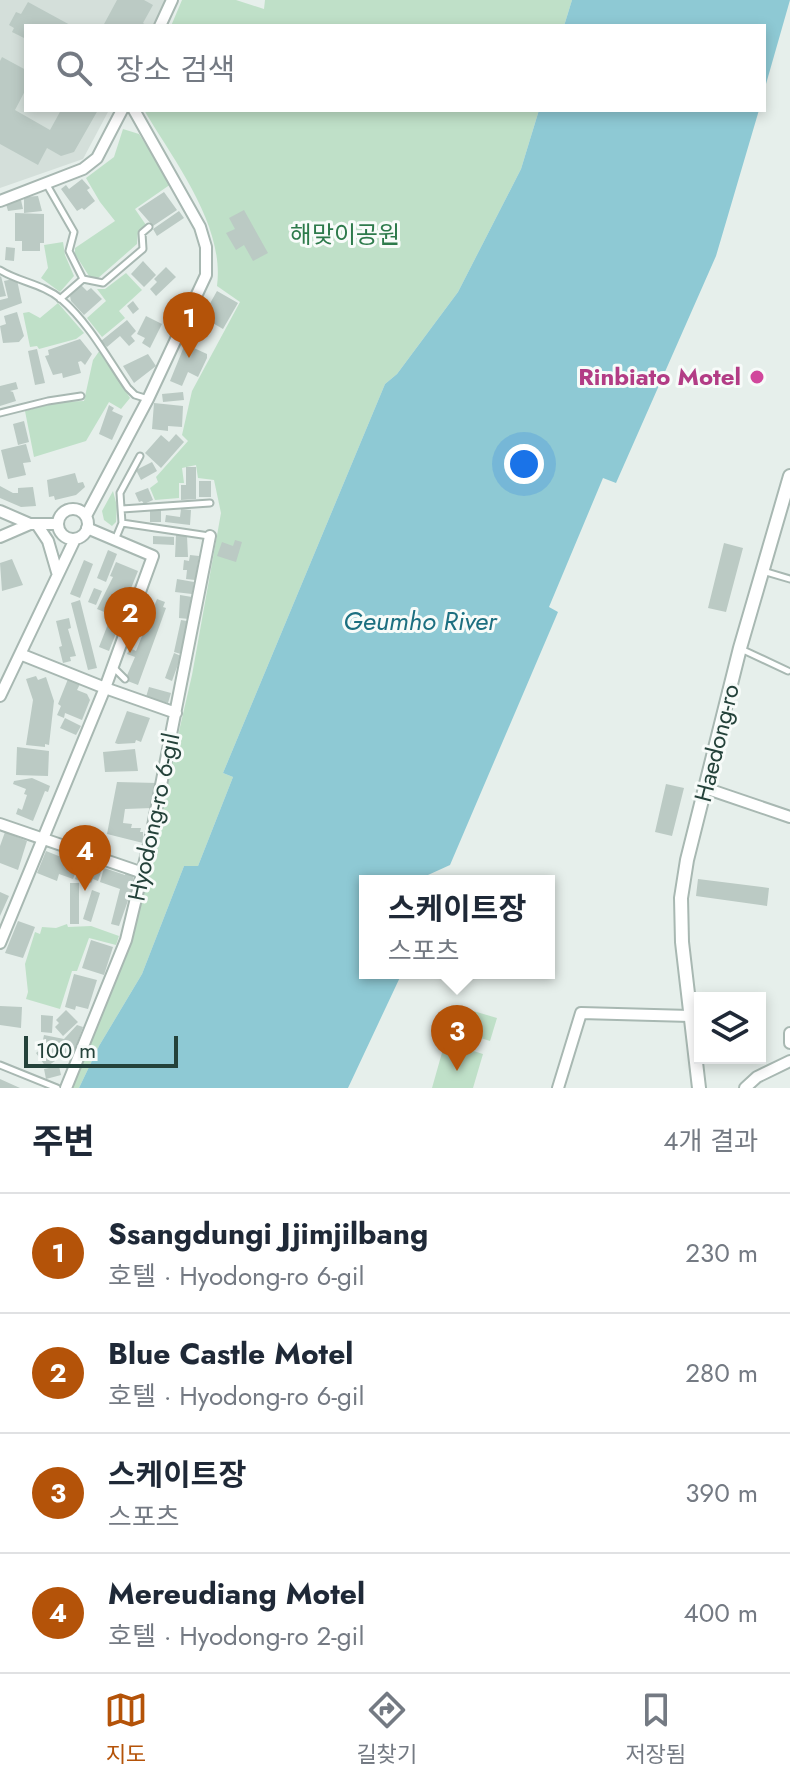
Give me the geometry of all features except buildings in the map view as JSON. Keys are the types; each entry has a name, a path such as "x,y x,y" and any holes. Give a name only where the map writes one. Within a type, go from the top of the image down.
{"street":[{"path":"161,24 172,0"},
{"path":"0,201 83,169 97,158 121,112"},
{"path":"0,696 57,572 75,539 84,535 87,522 206,275 206,247 191,208 135,112"},
{"name":"Haedong-ro","path":"699,1088 682,942 681,898 740,648 790,479"},
{"path":"0,943 105,688 153,556 115,541 87,522 78,510 69,510 61,515 58,524 61,534 75,539"},
{"path":"0,511 34,525 48,541 57,572"},
{"path":"0,537 34,525 58,524"},
{"name":"Hyodong-ro 6-gil","path":"66,1088 126,940 143,873 210,536"},
{"path":"20,654 176,713"},
{"path":"705,788 790,817"},
{"path":"0,824 143,873"},
{"path":"558,1088 581,1013 690,1016"},
{"path":"790,1033 790,1043"},
{"path":"745,1088 757,1077 790,1061"}],"lane":[{"path":"46,183 74,232 69,251 83,279"},
{"path":"83,279 103,283 143,249 142,233 149,227"},
{"path":"0,270 31,281 60,299 87,327 128,388 135,395 148,399"},
{"path":"60,299 83,279"},
{"path":"0,413 81,396"},
{"path":"115,541 122,523 120,493 140,456"},
{"path":"122,509 210,503"},
{"path":"122,523 210,536"},
{"path":"762,571 790,579"},
{"path":"740,648 788,671"},
{"path":"113,667 125,679"},
{"path":"0,1065 57,1088"}],"shaded area":[{"path":"0,0 166,0 154,24 24,24 24,112 108,112 83,159 0,188"}],"green space":[{"path":"182,0 236,0 264,9 265,0 572,0 565,24 172,24"},
{"name":"해맞이공원","path":"145,112 538,112 521,169 458,292 397,374 385,384 223,773 233,777 198,866 184,866 142,974 99,1046 79,1088 69,1088 108,993 156,831 192,675 221,513 214,480 198,478 196,465 182,468 184,483 179,483 179,498 155,500 150,488 158,482 156,477 188,441 182,435 192,391 240,302 217,286 213,240 195,194"},
{"path":"123,129 139,134 171,184 135,209 146,225 138,231 137,244 97,279 89,276 75,254 75,248 115,221 86,178 114,157"},
{"path":"63,242 74,276 60,292 41,278 48,268 44,245"},
{"path":"126,273 142,290 119,311 125,318 102,337 87,318 106,301 97,289 105,289"},
{"path":"58,303 84,333 76,339 39,349 37,346 30,347 23,313 29,312 40,318"},
{"path":"100,350 130,398 121,409 109,402 86,441 34,457 25,411 58,402 84,401 93,360"},
{"path":"113,491 117,506 116,522 112,526 104,520 102,511"},
{"path":"67,924 68,927 91,926 119,936 116,945 89,938 77,971 72,971 60,1009 26,999 25,964 35,932 40,934 42,927 56,928"},
{"path":"453,1005 497,1018 490,1041 446,1027"},
{"path":"445,1042 483,1054 473,1088 432,1088"}],"water":[{"path":"572,0 790,0 766,84 766,24 565,24"},
{"name":"Geumho River","path":"538,112 758,112 716,256 616,483 603,478 549,607 558,612 450,865 428,875 359,875 359,979 399,979 348,1088 79,1088 99,1046 142,974 184,866 198,866 233,777 223,773 385,384 397,374 458,292 521,169"}],"place":[{"name":"Ssangdungi Jjimjilbang","path":"189,358"},
{"name":"Rinbiato Motel","path":"757,377"},
{"name":"Blue Castle Motel","path":"130,653"},
{"name":"Mereudiang Motel","path":"85,891"},
{"name":"스케이트장","path":"457,1071"}]}
